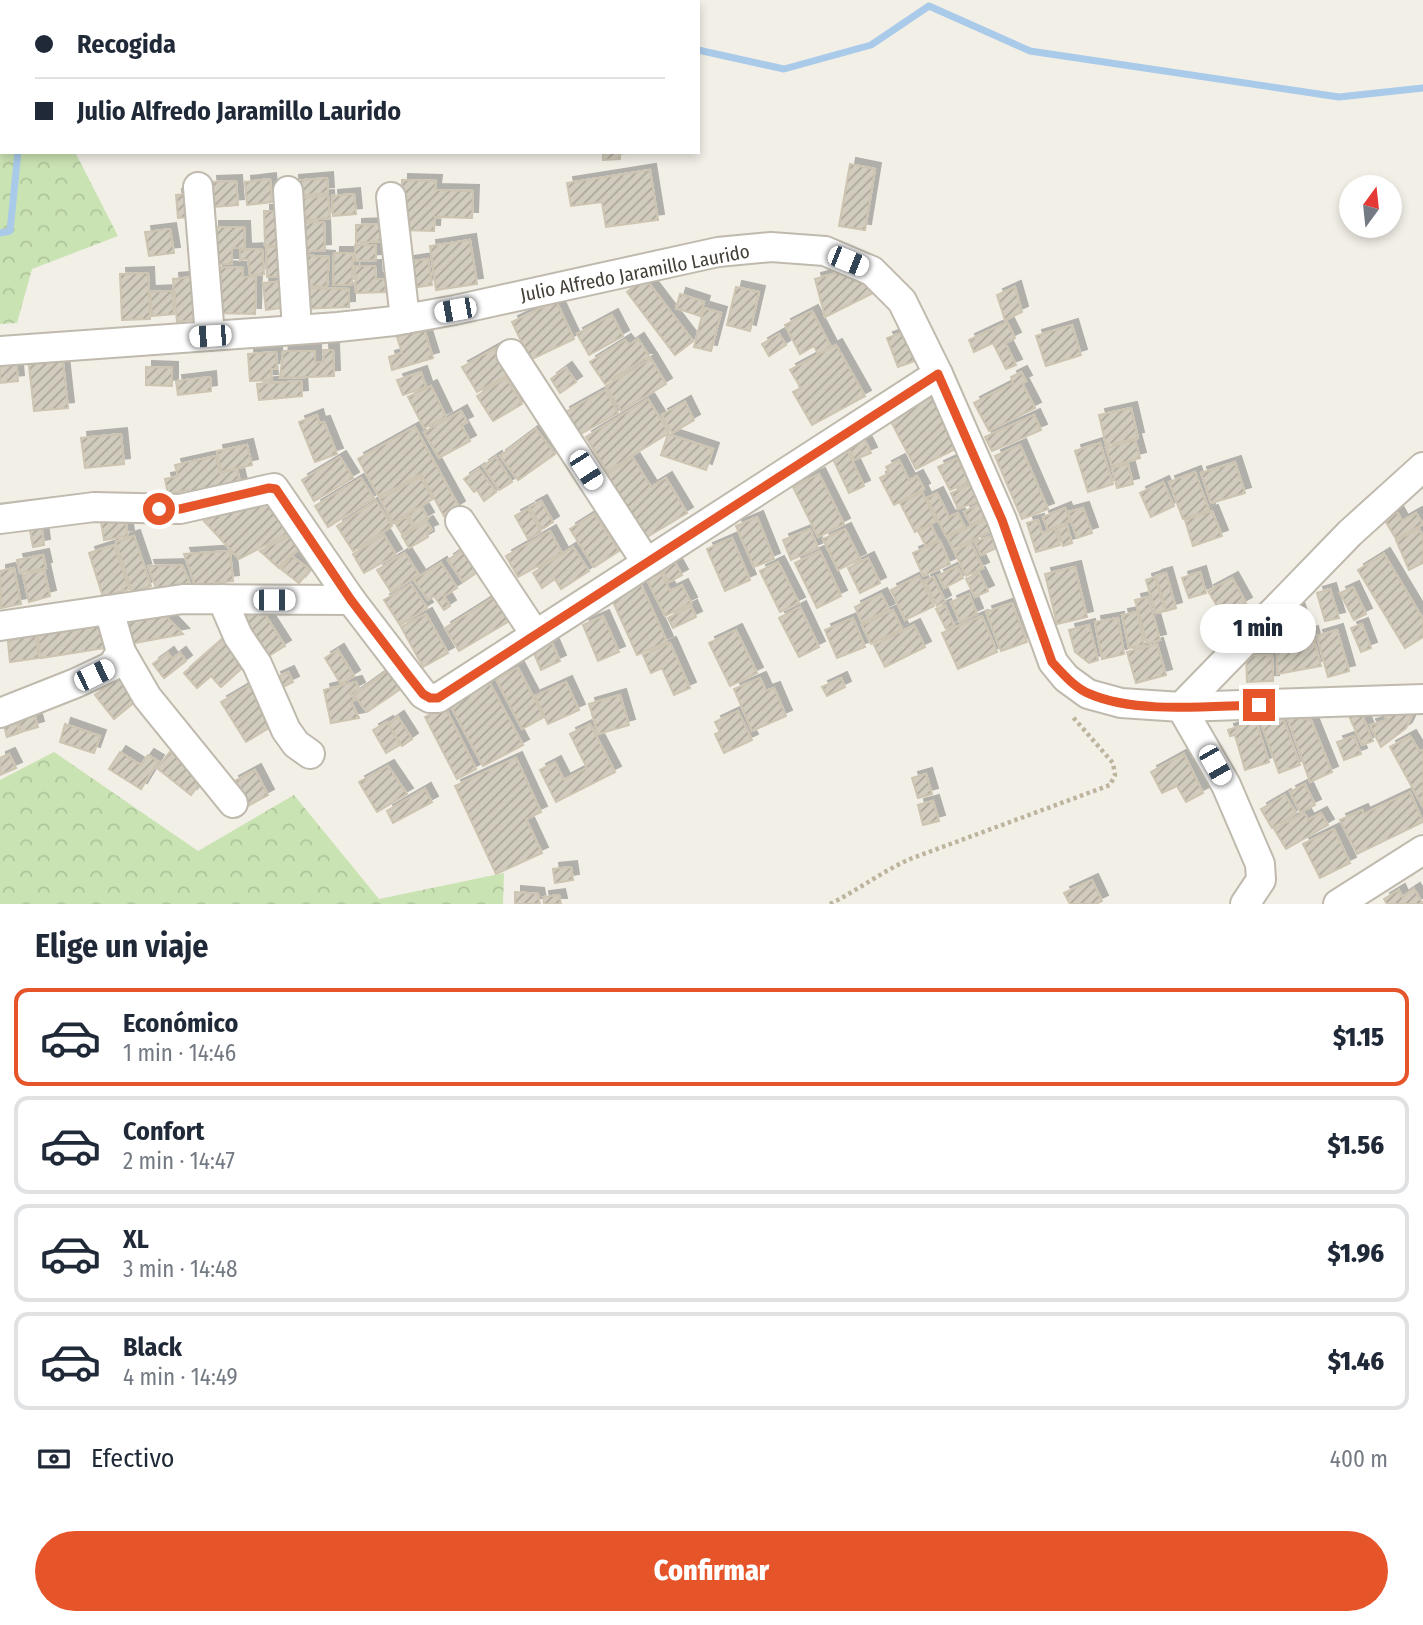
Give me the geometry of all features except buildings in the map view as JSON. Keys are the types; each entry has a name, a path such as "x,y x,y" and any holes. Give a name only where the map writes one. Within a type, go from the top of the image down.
{"street":[{"path":"198,187 210,336"},
{"path":"288,191 297,329"},
{"path":"391,197 405,319"},
{"name":"Julio Alfredo Jaramillo Laurido","path":"0,351 338,327 405,319 718,252 771,247 825,251 872,271 902,301 938,374 1002,520 1052,662 1066,678 1088,694 1121,703 1181,707 1420,696"},
{"path":"511,354 646,562"},
{"path":"0,519 94,507 180,509 272,487 276,489 351,600 423,694 438,698 938,374"},
{"path":"1245,904 1261,880 1261,864 1226,785 1181,707 1350,533 1423,467"},
{"path":"460,521 535,634"},
{"path":"0,626 183,599 351,600"},
{"path":"222,599 238,636 257,664 286,730 296,744 310,754"},
{"path":"109,610 121,652 147,697 233,803"},
{"path":"0,713 112,666 121,652"},
{"path":"1338,904 1423,850"}],"path":[{"path":"830,904 910,859 1110,785 1115,775 1113,763 1071,714 1064,696 1066,678"}],"green space":[{"path":"0,154 76,154 118,236 32,269 17,323 0,324"},
{"path":"54,752 198,851 294,795 379,899 504,873 503,904 0,904 0,780"}],"waterway":[{"path":"700,50 784,69 871,45 929,6 1030,51 1339,97 1423,88"},
{"path":"0,233 10,231 18,154"}],"route":[{"path":"159,509 180,509 272,487 276,489 351,600 408,675 423,694 438,698 938,374 1002,520 1052,662 1066,678 1088,694 1121,703 1181,707 1259,705"}]}
